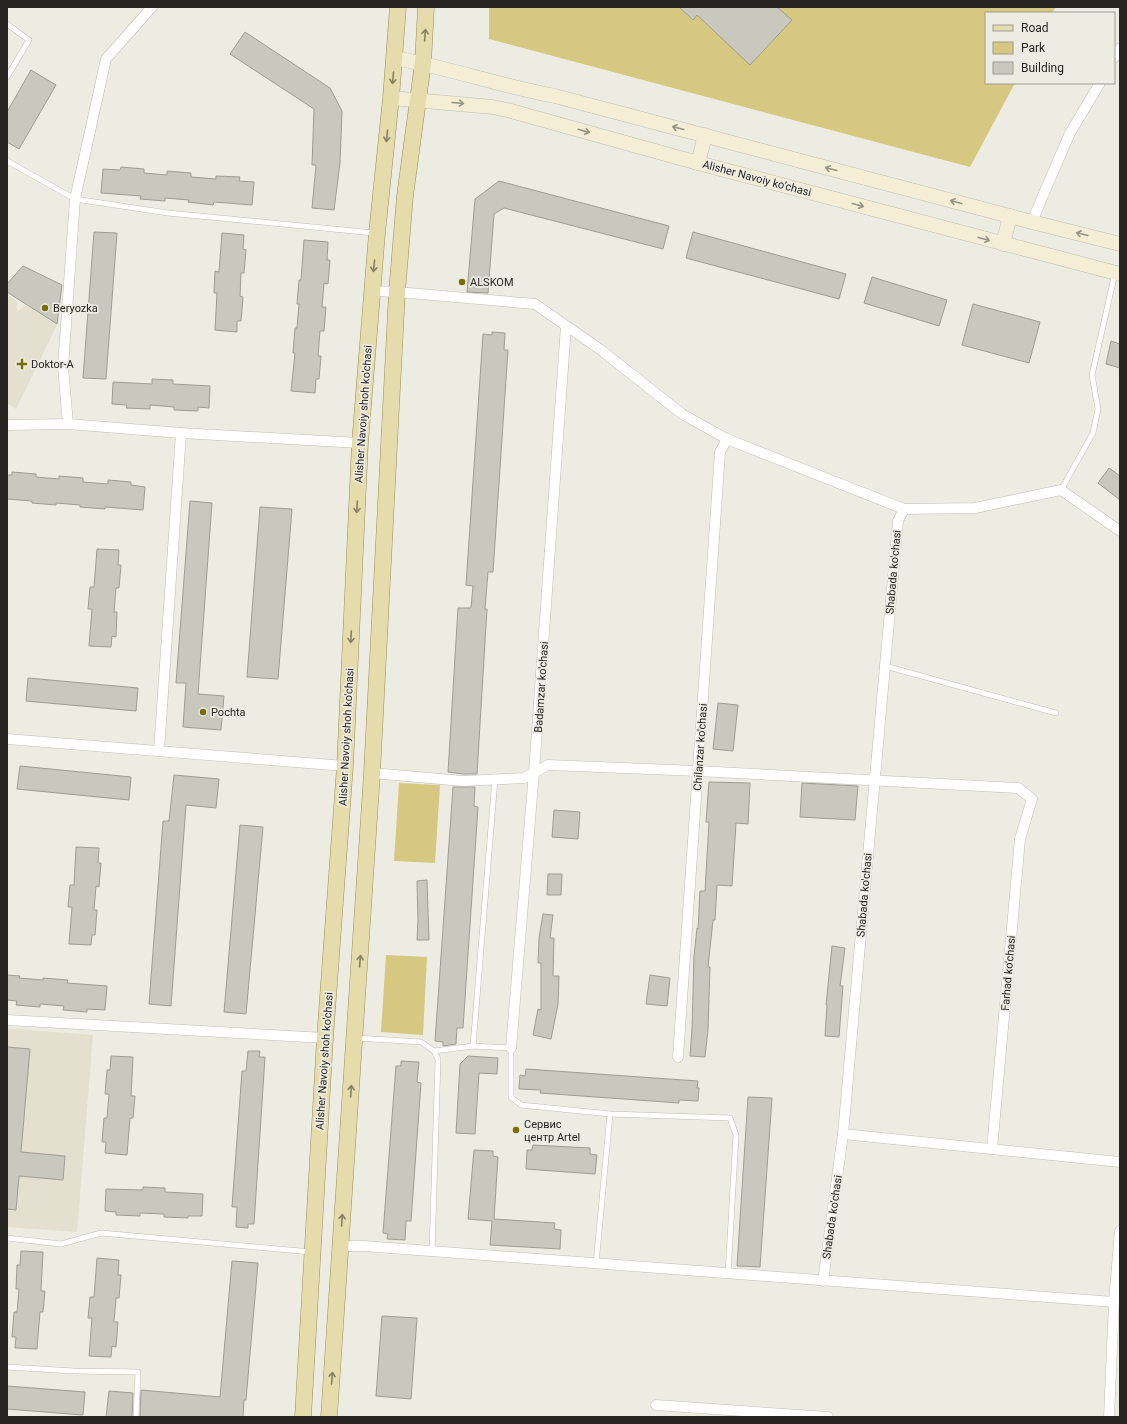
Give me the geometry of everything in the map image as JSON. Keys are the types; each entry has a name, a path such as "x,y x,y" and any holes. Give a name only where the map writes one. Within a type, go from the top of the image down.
{"main road":[{"name":"Alisher Navoiy shoh ko'chasi","path":"303,1417 325,1038 345,766 360,443 377,233 395,58 398,7"},
{"path":"329,1417 372,772 397,292 405,196 423,63 426,7"},
{"path":"395,58 423,63 529,91 562,98 1120,244"},
{"name":"Alisher Navoiy ko’chasi","path":"391,98 493,107 511,111 698,163 1117,274"},
{"path":"698,163 705,135"},
{"path":"1003,244 1010,216"}],"street":[{"path":"68,424 63,367 75,199 106,59 152,7"},
{"path":"1032,222 1070,133 1099,84"},
{"path":"372,291 535,304 601,350 682,414 727,439 904,509 974,508 1061,490 1120,531"},
{"name":"Badamzar ko'chasi","path":"511,1048 534,772 566,326"},
{"path":"7,425 68,424 181,433 360,443"},
{"path":"159,751 181,433"},
{"name":"Chilanzar ko'chasi","path":"678,1057 720,452 727,439"},
{"name":"Shabada ko'chasi","path":"823,1281 843,1134 898,522 904,509"},
{"path":"7,739 345,766"},
{"path":"372,772 463,781 524,778 548,765 874,780"},
{"name":"Farhad ko'chasi","path":"874,780 1018,788 1032,799 1020,839 992,1149"},
{"path":"7,1020 325,1038"},
{"path":"843,1134 1120,1162"},
{"path":"1109,1417 1114,1302 1120,1231"},
{"path":"341,1246 1114,1302"},
{"path":"656,1405 828,1417"}],"lane":[{"path":"7,24 29,40 7,77"},
{"path":"7,161 75,199 168,213 377,233"},
{"path":"1061,490 1093,433 1098,409 1092,375 1117,274"},
{"path":"885,666 1056,714"},
{"path":"473,1046 495,779"},
{"path":"354,1037 421,1042 434,1051 438,1059 432,1252"},
{"path":"434,1051 473,1046 511,1048 511,1096 521,1105 610,1114 730,1118 736,1135 728,1274"},
{"path":"596,1264 610,1114"},
{"path":"7,1238 61,1244 101,1233 312,1252"},
{"path":"7,1367 74,1371 138,1372 136,1417"}],"shaded area":[{"name":"Doktor-A","path":"10,296 18,303 16,308 19,311 25,305 57,325 16,409 7,403 7,300"},
{"path":"7,1028 93,1035 77,1232 7,1227"}],"green space":[{"path":"489,7 1056,7 1053,12 985,12 985,84 1014,84 970,167 489,39"},
{"path":"399,783 440,785 435,863 394,861"},
{"path":"386,955 427,957 423,1035 381,1032"}],"building":[{"path":"679,7 777,7 792,20 750,65 697,15 693,20"},
{"path":"245,32 330,88 342,111 340,163 334,210 312,208 316,165 312,165 314,109 230,54"},
{"path":"31,70 56,85 19,149 7,142 7,112"},
{"path":"121,167 144,169 144,173 167,175 167,171 191,173 191,177 216,179 216,176 240,177 239,181 254,182 252,205 214,202 213,205 188,202 189,200 165,198 165,201 140,199 141,196 101,193 103,169 120,170"},
{"path":"499,181 669,226 663,249 504,208 494,214 488,293 467,292 475,199"},
{"path":"94,232 117,233 106,379 83,378"},
{"path":"693,232 846,274 839,299 686,258"},
{"path":"222,233 244,235 243,249 246,250 244,273 241,273 240,296 243,297 241,321 237,321 237,332 215,330 217,293 214,293 215,271 219,272"},
{"path":"304,240 328,242 327,260 330,260 328,284 324,283 322,307 326,307 324,331 320,331 318,356 321,356 319,379 316,379 315,393 291,391 295,353 293,353 295,328 297,328 299,304 297,304 299,280 301,280"},
{"name":"Beryozka","path":"23,266 62,285 57,324 7,292 7,284"},
{"path":"872,277 947,300 939,326 864,303"},
{"path":"973,304 1040,322 1029,363 962,345"},
{"path":"492,332 505,333 504,350 508,350 493,572 488,572 485,609 487,609 477,774 463,774 448,772 458,608 471,608 473,586 466,585 483,334 492,335"},
{"path":"1111,341 1120,344 1120,368 1106,364"},
{"path":"152,379 173,380 173,384 210,386 209,408 198,407 198,411 174,410 174,407 150,405 150,409 126,408 127,405 112,404 113,382 152,384"},
{"path":"1109,468 1120,476 1120,500 1098,483"},
{"path":"12,472 36,474 36,477 59,479 59,476 83,478 83,482 108,484 108,480 131,482 131,485 145,487 143,510 80,507 80,505 56,503 56,505 7,499 7,475 12,475"},
{"path":"190,501 212,503 198,694 224,696 221,730 183,727 186,683 176,683"},
{"path":"260,507 292,509 278,679 247,677"},
{"path":"97,549 119,550 118,565 121,565 119,588 116,588 114,612 117,612 116,637 112,636 111,647 89,646 92,609 88,609 90,587 94,587"},
{"path":"28,678 138,688 136,711 26,701"},
{"path":"718,703 738,705 733,751 713,749"},
{"path":"20,766 131,777 129,800 17,789"},
{"path":"174,775 219,779 216,808 186,805 171,1006 149,1004 163,821 169,821"},
{"path":"709,782 750,783 748,824 736,823 732,886 717,885 715,920 713,920 708,967 710,967 708,1030 705,1057 690,1056 694,956 697,928 698,929 700,891 705,891 709,822 706,822"},
{"path":"802,783 858,786 855,820 800,817"},
{"path":"453,787 475,787 474,806 478,807 463,1028 457,1028 456,1044 443,1046 443,1042 435,1041"},
{"path":"554,810 580,812 578,839 552,837"},
{"path":"240,825 263,827 246,1014 224,1012"},
{"path":"76,847 99,848 98,863 101,863 99,887 96,886 94,910 97,910 95,935 92,935 91,945 69,944 72,907 68,907 70,885 74,885"},
{"path":"548,874 562,874 561,895 547,895"},
{"path":"427,880 429,940 417,940 417,881"},
{"path":"543,914 553,915 550,938 554,938 553,976 559,976 558,1004 551,1039 533,1035 538,1009 541,1010 541,963 538,963 539,938"},
{"path":"832,946 845,948 840,986 843,986 839,1037 825,1036 826,1005"},
{"path":"7,975 20,976 19,978 43,980 43,978 68,980 67,983 107,986 105,1010 87,1009 87,1012 63,1010 64,1006 40,1004 40,1007 16,1005 17,1001 7,1000"},
{"path":"650,975 670,978 667,1006 646,1004"},
{"path":"7,1047 30,1049 21,1152 65,1156 63,1180 19,1176 16,1210 7,1209"},
{"path":"248,1051 260,1051 259,1057 265,1057 254,1224 248,1224 248,1228 236,1227 237,1207 232,1207 242,1071 246,1071"},
{"path":"111,1056 133,1057 131,1096 135,1096 133,1118 130,1118 127,1155 105,1153 106,1142 102,1142 104,1118 107,1118 109,1094 105,1094 107,1070 110,1070"},
{"path":"468,1056 498,1058 497,1074 479,1073 475,1134 456,1133 460,1064"},
{"path":"401,1061 419,1062 417,1082 421,1083 411,1221 406,1221 405,1240 387,1239 388,1234 383,1233 396,1066 401,1066"},
{"path":"526,1069 698,1081 698,1101 679,1100 679,1103 540,1093 541,1090 519,1089 520,1075 525,1076"},
{"path":"748,1097 772,1098 760,1267 737,1266"},
{"path":"533,1145 590,1148 590,1154 597,1155 595,1174 526,1169 527,1150 532,1150"},
{"path":"474,1150 493,1151 493,1156 498,1157 494,1219 555,1223 554,1229 561,1230 560,1249 490,1245 492,1221 468,1219"},
{"path":"143,1187 165,1188 165,1192 203,1194 202,1216 188,1216 188,1218 164,1217 164,1214 140,1213 140,1216 116,1215 116,1212 105,1211 106,1189 143,1190"},
{"path":"21,1251 43,1252 41,1291 45,1291 43,1312 40,1312 37,1349 15,1348 16,1337 12,1337 14,1312 17,1312 19,1289 16,1289 17,1265 20,1265"},
{"path":"97,1258 119,1260 118,1275 121,1275 119,1298 116,1298 114,1322 118,1322 116,1347 112,1346 111,1357 89,1356 92,1318 88,1318 90,1297 94,1297"},
{"path":"232,1261 258,1263 246,1400 244,1400 243,1417 140,1417 141,1390 220,1397"},
{"path":"382,1316 417,1318 411,1399 376,1396"},
{"path":"7,1386 85,1392 83,1415 7,1409"},
{"path":"109,1391 133,1393 132,1417 106,1417"}],"place":[{"name":"ALSKOM","path":"462,282"},
{"name":"Beryozka","path":"45,308"},
{"name":"Doktor-A","path":"22,364"},
{"name":"Pochta","path":"203,712"},
{"name":"Сервис центр Artel","path":"516,1130"}]}
